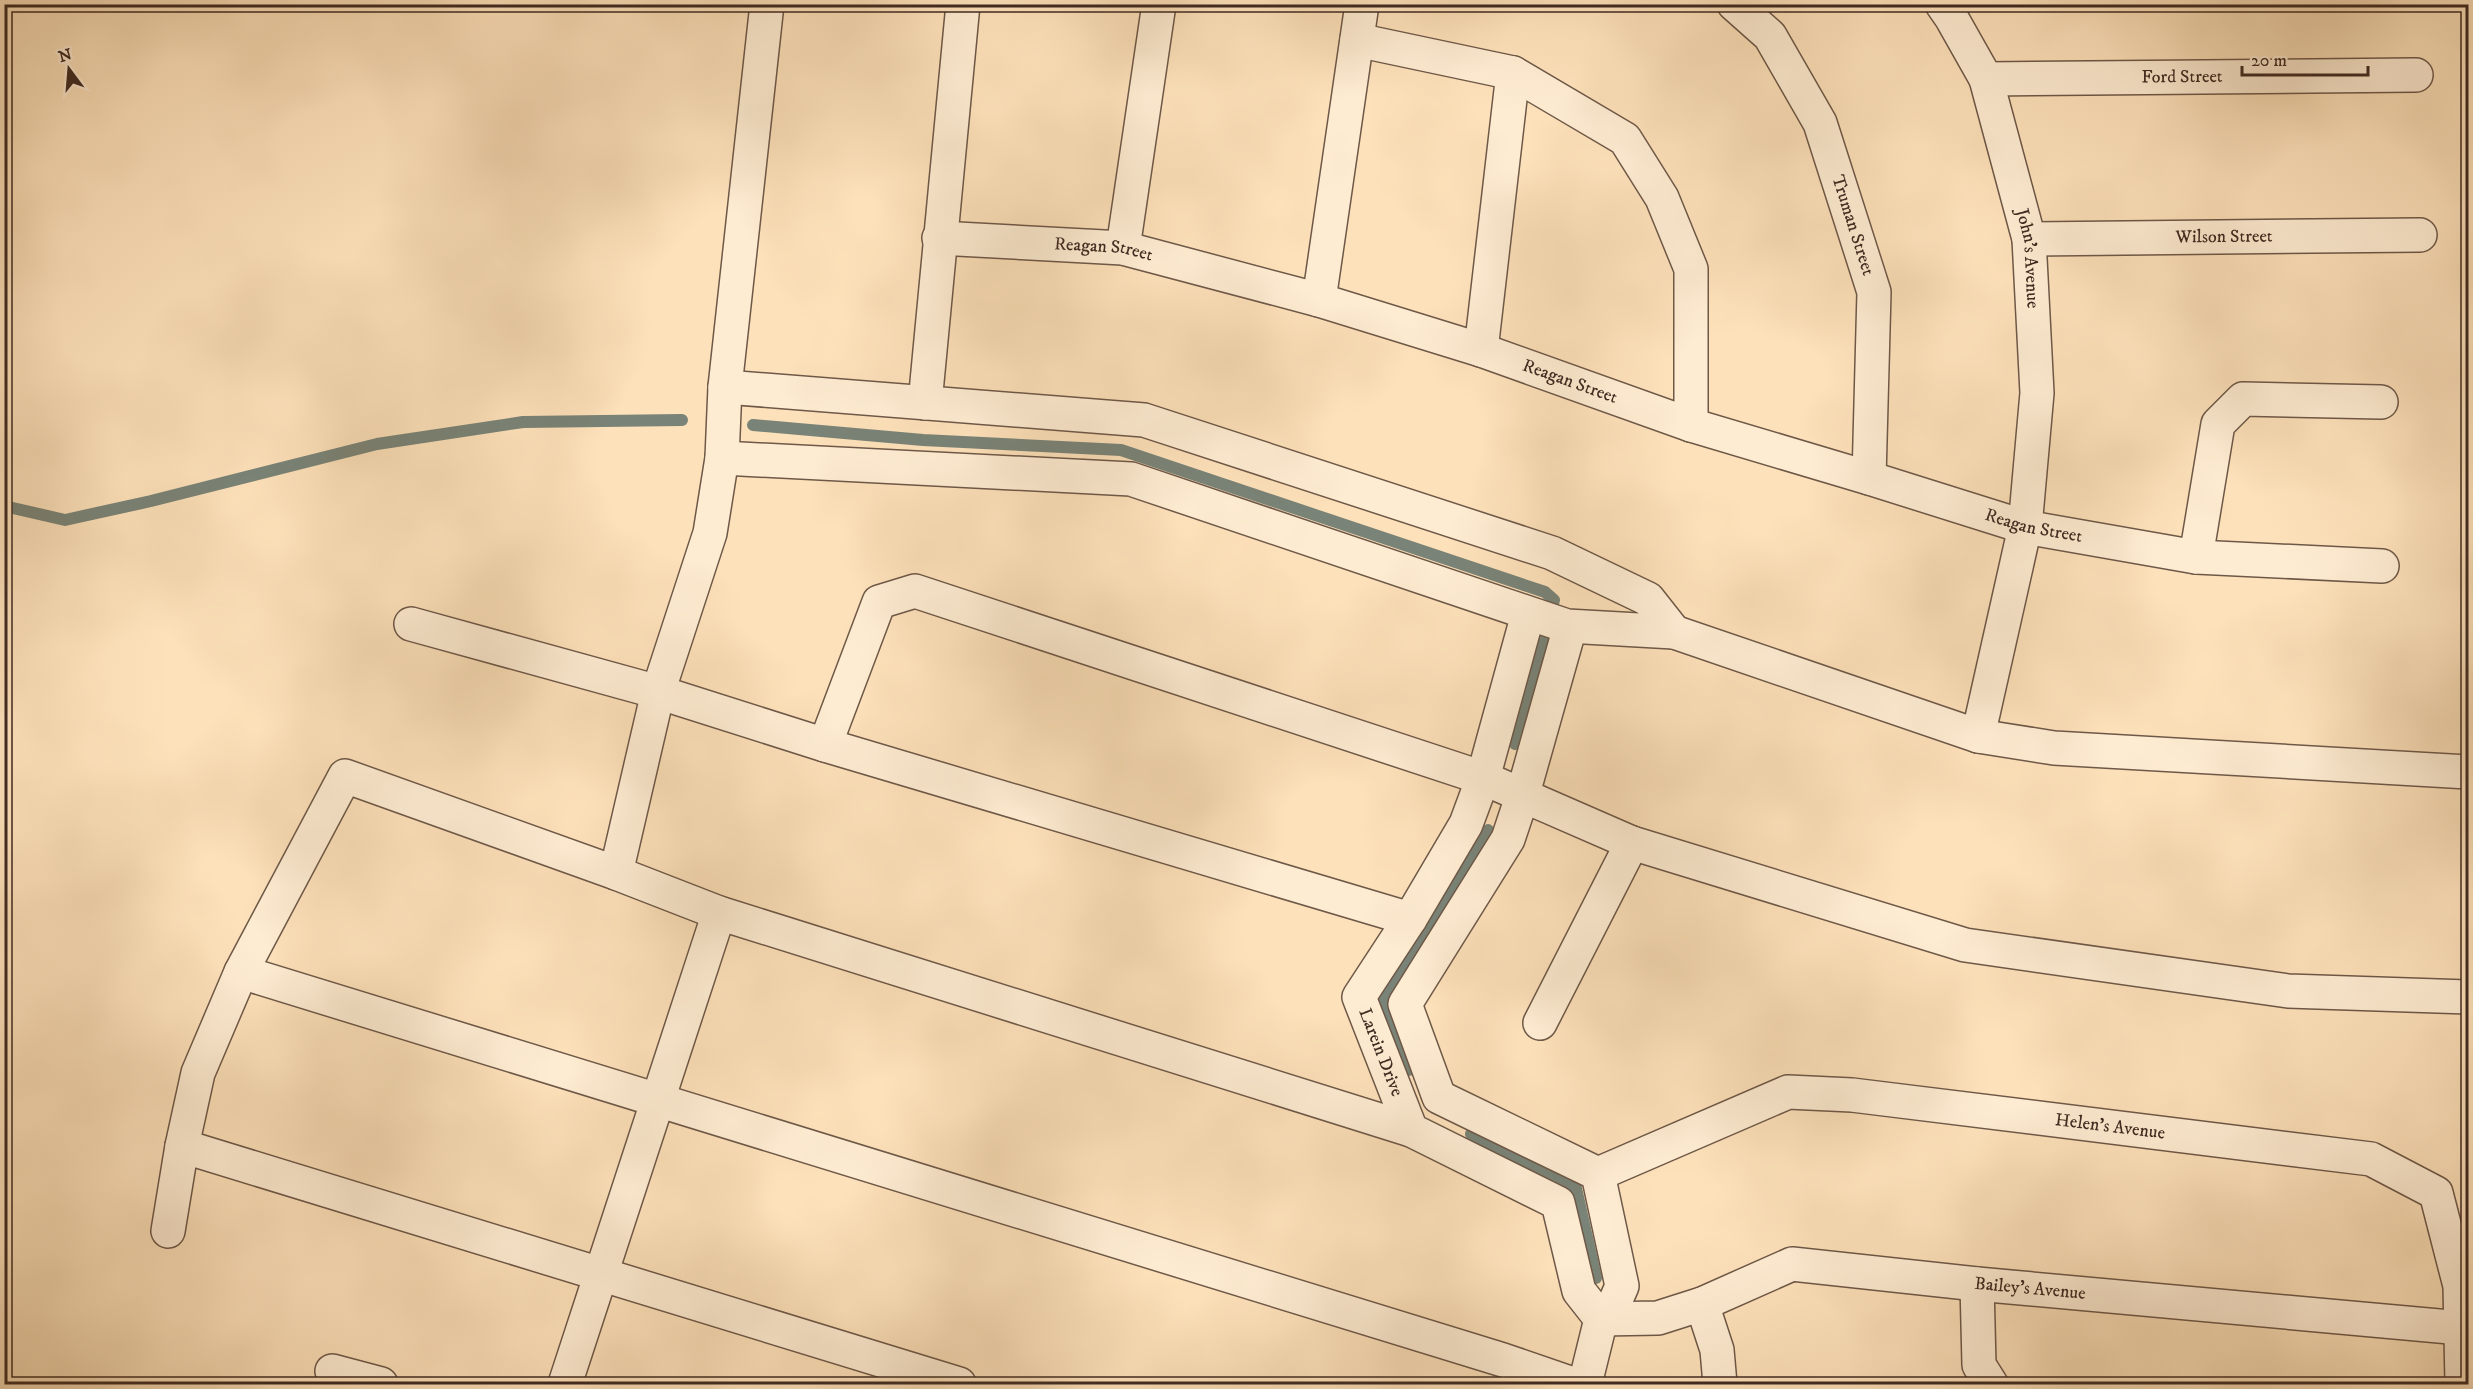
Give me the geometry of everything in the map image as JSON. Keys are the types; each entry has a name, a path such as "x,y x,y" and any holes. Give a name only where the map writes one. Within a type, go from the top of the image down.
{"street":[{"path":"616,873 658,692 710,533 722,458 725,387 767,4"},
{"path":"925,403 963,4"},
{"path":"1123,248 1159,4"},
{"path":"1320,300 1362,4"},
{"name":"Truman Street","path":"1734,4 1770,36 1820,123 1874,292 1869,478"},
{"name":"John's Avenue","path":"1942,4 1952,17 1986,79 2029,239 2037,393 2025,527 1978,736"},
{"path":"1357,40 1513,73 1625,139 1662,198 1691,269 1690,425"},
{"path":"1481,350 1513,73"},
{"name":"Ford Street","path":"1986,79 2416,75"},
{"name":"Wilson Street","path":"2029,239 2420,235"},
{"name":"Reagan Street","path":"939,238 1123,248 1320,300 1481,350 1690,425 2025,527 2196,557 2382,566"},
{"path":"725,387 1144,420 1552,554 1648,599 1674,632"},
{"path":"2196,557 2218,424 2243,399 2381,402"},
{"path":"722,458 1131,479 1568,627 1674,632 1978,736 2054,748 2469,772"},
{"path":"825,745 879,602 915,591 1483,778 1522,797 1632,843 1965,945 2288,992 2469,997"},
{"name":"Larein Drive","path":"1411,1130 1359,997 1410,918 1466,824 1483,778 1529,614"},
{"path":"411,624 658,692 825,745 1410,918"},
{"path":"1568,627 1522,797 1508,838 1405,1004 1438,1097 1598,1174 1622,1286 1615,1302 1601,1319 1585,1384"},
{"path":"168,1232 182,1146 198,1073 241,972 345,776 616,873 719,913 1411,1130 1558,1203 1579,1291 1601,1319"},
{"path":"1540,1023 1632,843"},
{"path":"565,1384 719,913"},
{"path":"241,972 1503,1360 1574,1384"},
{"name":"Helen's Avenue","path":"1598,1174 1788,1092 1852,1095 2371,1159 2436,1193 2460,1286 2465,1328 2462,1384"},
{"path":"182,1146 959,1384"},
{"name":"Bailey's Avenue","path":"1601,1319 1658,1318 1702,1304 1792,1264 1977,1284 2465,1328"},
{"path":"1977,1284 1979,1365 1991,1384"},
{"path":"1702,1304 1718,1350 1720,1384"},
{"path":"332,1371 381,1384"}],"waterway":[{"path":"4,506 65,520 151,501 377,444 523,422 682,420"},
{"path":"753,425 923,440 1121,450 1545,592 1554,600 1515,744"},
{"path":"1409,1070 1383,1002 1488,830"},
{"path":"1471,1134 1576,1188 1596,1278"}]}
